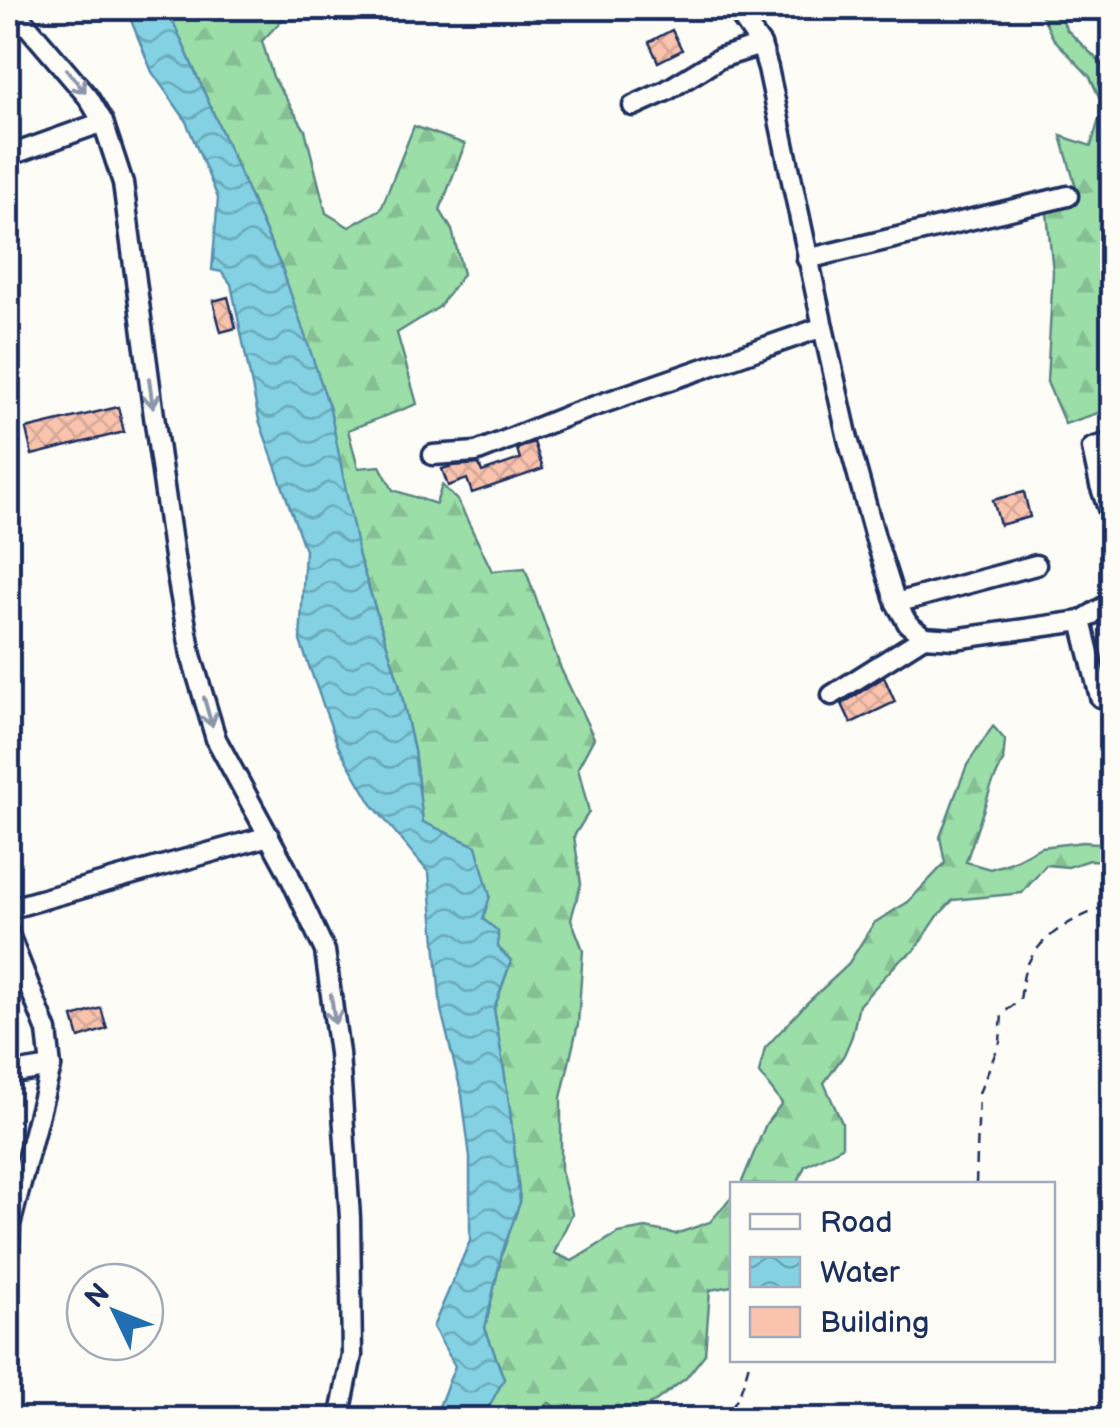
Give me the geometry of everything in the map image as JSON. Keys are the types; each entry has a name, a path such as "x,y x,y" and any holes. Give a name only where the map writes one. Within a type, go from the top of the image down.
{"street":[{"path":"12,8 88,97 102,122 123,183 175,564 192,655 216,739 325,951 338,1053 350,1218 352,1355 339,1420"},
{"path":"735,8 761,44 822,327 875,536 896,603 908,624 924,638"},
{"path":"634,106 666,92 720,58 761,44"},
{"path":"8,156 102,122"},
{"path":"807,259 1068,196"},
{"path":"432,456 476,452 586,409 822,327"},
{"path":"1112,442 1092,448 1112,520"},
{"path":"896,603 1036,565"},
{"path":"832,694 924,638 954,639 1081,622 1112,598"},
{"path":"1081,622 1100,697"},
{"path":"8,909 269,836"},
{"path":"8,932 47,1031 51,1067 10,1225 8,1291"},
{"path":"8,1074 51,1067"}],"path":[{"path":"976,1182 979,1093 1000,1042 1002,1014 1020,1000 1024,973 1034,951 1052,934 1112,904"},
{"path":"1112,1091 1103,1096 1100,1110 1112,1181"},
{"path":"1112,1320 1098,1336 1112,1417"},
{"path":"719,1420 740,1395 749,1362"}],"green space":[{"path":"167,8 293,8 262,41 273,77 305,130 326,213 349,227 381,209 414,126 465,144 440,210 452,230 463,274 439,307 397,333 417,404 348,430 358,468 380,466 393,490 436,504 442,485 458,501 492,571 525,568 561,669 594,738 578,768 589,812 574,836 581,884 571,919 583,950 578,1024 561,1098 561,1170 572,1214 554,1253 572,1261 618,1233 646,1228 676,1234 710,1222 730,1199 730,1286 710,1290 705,1354 686,1378 653,1403 614,1419 562,1411 549,1403 536,1413 535,1419 482,1419 504,1379 485,1328 502,1253 520,1202 494,1009 511,961 498,947 423,822 414,751 399,683 359,557 283,271"},
{"path":"1038,8 1058,8 1066,29 1102,64 1112,92 1110,409 1065,424 1047,382 1053,272 1046,203 1077,191 1061,136 1091,146 1103,106 1090,77 1053,38"},
{"path":"993,726 1005,740 1003,761 966,862 990,869 1041,847 1083,842 1112,844 1112,857 1109,861 1089,860 1068,867 1046,865 1022,893 953,900 914,951 899,961 859,1005 844,1055 824,1083 842,1123 842,1147 805,1166 798,1182 742,1182 766,1124 782,1103 759,1073 765,1048 847,966 874,923 908,902 945,863 940,837 967,765"}],"water":[{"path":"126,8 167,8 283,271 330,409 359,557 399,683 414,751 423,822 476,846 490,896 483,919 498,931 498,947 511,961 494,1009 520,1202 502,1253 485,1328 504,1379 482,1419 434,1419 455,1366 433,1327 470,1241 470,1157 462,1095 441,1010 429,873 371,803 338,746 300,641 305,550 259,420 231,284 222,272 212,270 218,198 185,119 152,72"}],"building":[{"path":"672,30 682,50 658,62 649,42"},
{"path":"228,297 236,328 221,332 213,301"},
{"path":"118,407 124,432 32,455 26,429"},
{"path":"534,442 543,469 472,493 467,479 448,486 442,469 479,464 482,472 520,459 517,449"},
{"path":"1024,492 1030,517 1000,525 993,500"},
{"path":"884,677 895,702 851,723 842,704"},
{"path":"101,1008 107,1029 79,1038 73,1017"}]}
